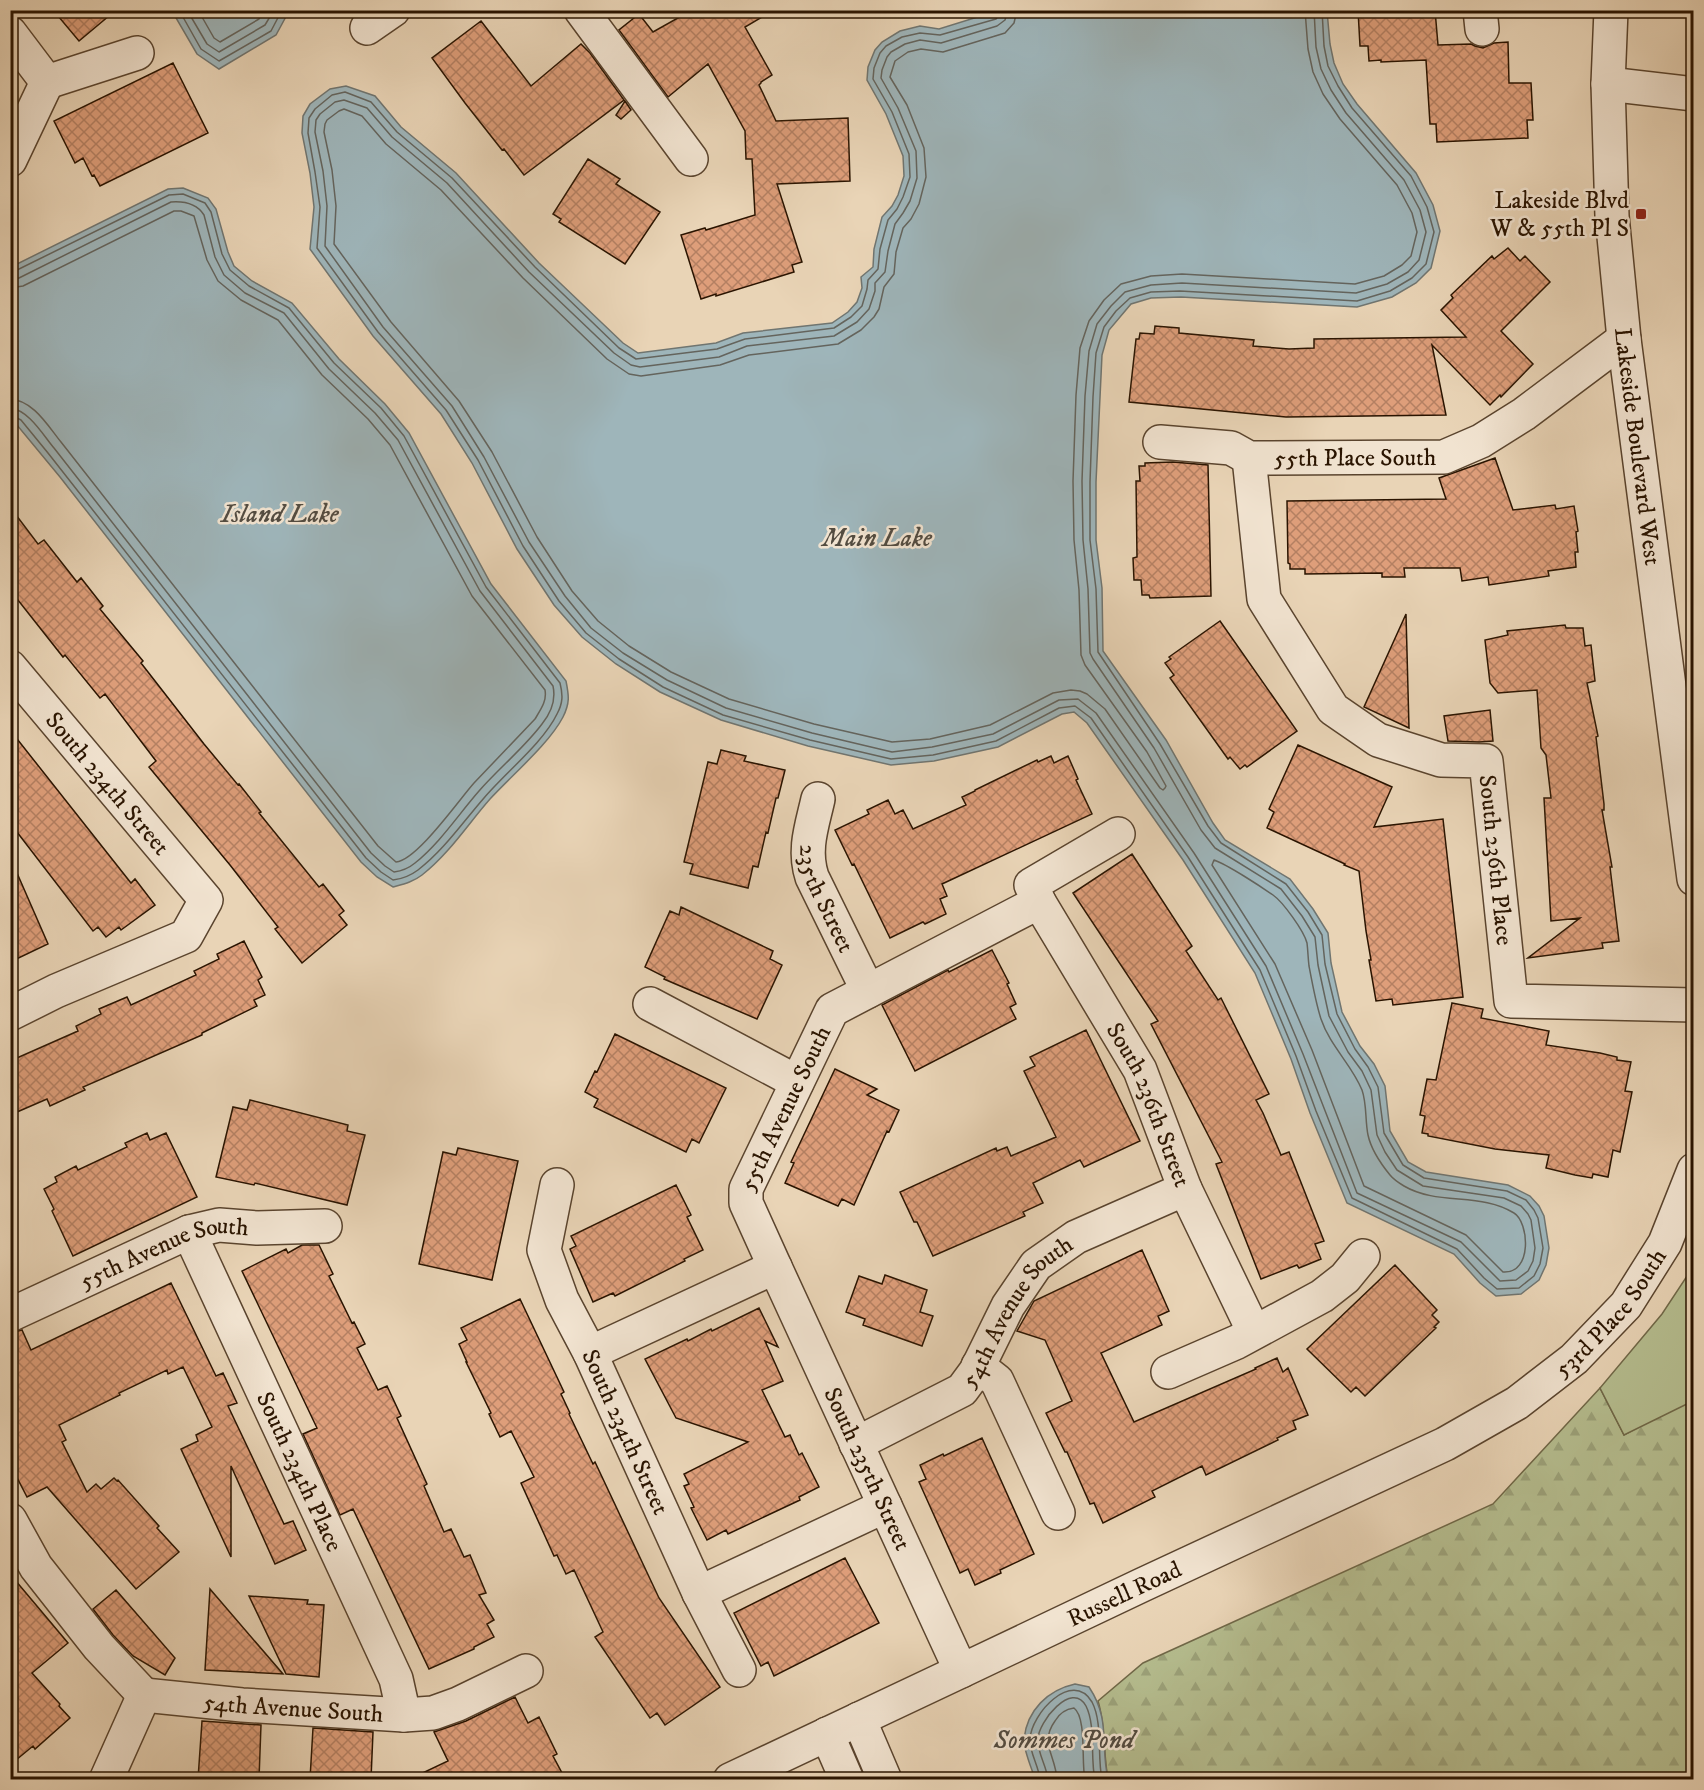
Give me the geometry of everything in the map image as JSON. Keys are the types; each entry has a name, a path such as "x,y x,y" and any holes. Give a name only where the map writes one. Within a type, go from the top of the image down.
{"street":[{"path":"367,28 393,10"},
{"path":"581,10 691,159"},
{"name":"Lakeside Boulevard West","path":"1611,10 1608,84 1612,216 1624,339 1694,879"},
{"path":"10,33 47,82"},
{"path":"10,160 47,82 136,53"},
{"path":"1608,84 1694,94"},
{"name":"55th Place South","path":"1160,442 1231,448 1249,458 1444,458 1481,441 1524,414 1624,339"},
{"name":"South 236th Place","path":"1249,458 1264,599 1332,709 1378,740 1441,760 1486,760 1511,1001 1694,1005"},
{"name":"South 234th Street","path":"10,667 206,900 186,936 56,991 10,1014"},
{"name":"235th Street","path":"818,799 807,849 809,866 812,877 868,991"},
{"name":"55th Avenue South","path":"775,1267 746,1203 746,1189 832,1010 1035,893 1118,834"},
{"name":"South 236th Street","path":"1035,893 1140,1070 1185,1189 1254,1332"},
{"path":"650,1004 797,1082"},
{"name":"53rd Place South","path":"1517,1403 1574,1359 1626,1305 1665,1243 1694,1170"},
{"name":"South 234th Street","path":"557,1185 544,1250 562,1300 590,1353 699,1593 739,1670"},
{"name":"54th Avenue South","path":"856,1444 962,1390 978,1366 1008,1306 1036,1264 1076,1238 1185,1189"},
{"name":"55th Avenue South","path":"10,1315 189,1232 219,1225 257,1228 325,1226"},
{"name":"South 234th Place","path":"189,1232 396,1679 404,1715"},
{"path":"1168,1372 1237,1342 1322,1296 1345,1278 1363,1256"},
{"path":"590,1353 775,1267"},
{"name":"South 235th Street","path":"775,1267 962,1671"},
{"path":"978,1366 997,1381 1058,1514"},
{"name":"Russell Road","path":"730,1779 1445,1444 1517,1403"},
{"path":"699,1593 885,1506"},
{"path":"10,1520 36,1567 99,1647 144,1695 106,1779"},
{"name":"54th Avenue South","path":"144,1695 242,1705 404,1715 433,1713 458,1704 526,1671"},
{"path":"859,1719 885,1779"},
{"path":"827,1734 847,1779"}],"green space":[{"path":"1693,1267 1693,1401 1624,1435 1600,1388 1662,1314"},
{"path":"1600,1388 1624,1435 1693,1397 1693,1779 1108,1779 1098,1701 1143,1663 1493,1504"}],"water":[{"name":"Main Lake","path":"1000,10 1327,11 1334,63 1343,84 1357,104 1416,173 1433,205 1440,231 1431,268 1416,283 1392,297 1357,307 1181,297 1151,298 1131,304 1109,330 1102,355 1096,482 1096,540 1102,588 1103,651 1166,740 1225,840 1290,879 1328,933 1331,963 1342,1012 1385,1086 1390,1131 1408,1162 1426,1172 1508,1185 1530,1196 1539,1206 1544,1216 1549,1248 1546,1265 1539,1280 1521,1294 1496,1296 1480,1283 1454,1254 1347,1203 1255,973 1183,860 1087,723 1074,712 1062,714 998,747 934,761 891,765 808,746 721,720 660,692 616,664 582,637 554,605 517,549 472,463 441,414 373,336 310,249 314,207 302,133 303,116 310,104 330,89 346,86 375,96 401,127 456,173 539,263 623,343 638,353 716,343 743,333 832,323 848,312 857,302 862,288 861,277 873,267 874,249 882,217 898,195 904,176 903,156 886,114 867,80 868,67 875,50 882,42 900,31 920,26 939,29"},
{"path":"172,11 289,11 276,35 219,69 197,54"},
{"name":"Island Lake","path":"183,188 208,198 216,209 234,266 252,281 292,303 339,359 385,404 409,433 491,584 566,681 567,708 549,738 490,799 441,858 422,875 405,884 393,887 377,877 361,862 60,477 17,425 11,421 11,267 168,189"},
{"name":"Sommes Pond","path":"1075,1684 1089,1687 1100,1710 1108,1779 1035,1779 1024,1743 1029,1719 1034,1710 1048,1696"}],"building":[{"path":"53,10 116,10 79,41"},
{"path":"692,10 774,10 745,27 772,75 759,85 776,121 848,118 850,181 777,184 802,262 792,265 794,272 701,299 681,235 755,215 752,159 746,159 745,131 708,64 668,97 619,30 639,14 653,32"},
{"path":"1358,10 1435,10 1438,45 1471,44 1483,48 1494,43 1508,42 1509,83 1531,83 1533,120 1527,120 1528,138 1437,142 1436,124 1430,124 1426,60 1369,61 1368,46 1360,46"},
{"path":"481,21 531,86 581,44 624,100 524,175 465,103 432,58"},
{"path":"173,63 208,133 100,186 83,158 75,163 54,121"},
{"path":"625,101 631,110 621,119 616,115"},
{"path":"588,159 620,179 616,184 660,212 625,264 559,222 561,219 553,214"},
{"path":"1508,248 1520,261 1525,256 1550,282 1501,331 1533,364 1501,397 1500,395 1490,405 1432,345 1446,415 1286,417 1129,402 1136,339 1139,339 1140,333 1154,334 1155,326 1179,328 1179,333 1254,340 1253,346 1289,349 1314,348 1314,339 1466,337 1441,310 1453,298 1451,295 1492,256 1494,259"},
{"path":"1495,458 1513,510 1555,505 1556,509 1574,506 1578,531 1576,532 1578,552 1575,552 1576,567 1548,571 1549,576 1489,585 1488,577 1462,581 1460,568 1404,568 1405,577 1382,577 1382,573 1305,574 1305,569 1290,569 1287,501 1446,499 1439,478"},
{"path":"1173,462 1208,465 1211,596 1150,598 1149,595 1142,595 1141,580 1134,580 1133,558 1137,557 1136,481 1140,481 1139,466 1145,466 1145,463"},
{"path":"10,507 38,544 44,540 77,582 81,578 103,606 100,609 143,661 141,663 204,744 239,784 261,812 259,813 319,887 323,884 344,911 339,915 347,925 302,963 275,929 278,927 230,865 149,767 156,761 105,694 100,698 65,655 63,657 10,590"},
{"path":"1406,614 1409,728 1364,707"},
{"path":"1220,621 1297,731 1247,767 1245,765 1240,769 1230,757 1228,759 1170,678 1174,675 1165,663 1171,659 1169,657"},
{"path":"1565,625 1566,628 1583,628 1585,646 1591,645 1595,681 1587,683 1598,736 1596,737 1604,804 1604,810 1602,810 1612,867 1610,867 1619,941 1602,943 1603,948 1528,958 1580,918 1551,921 1544,798 1551,798 1546,755 1541,748 1537,690 1498,693 1490,683 1485,640 1508,635 1507,631"},
{"path":"1490,710 1493,741 1448,741 1444,716"},
{"path":"10,730 131,883 135,879 155,905 121,930 119,927 106,937 98,927 93,931 10,823"},
{"path":"1298,745 1392,787 1374,827 1443,819 1463,997 1393,1005 1392,999 1376,1001 1359,871 1267,828 1274,812 1269,809"},
{"path":"721,750 746,756 744,761 785,770 758,867 753,866 748,888 690,874 693,864 684,862 708,762 717,764"},
{"path":"1051,756 1054,763 1068,756 1092,814 942,884 947,896 940,899 946,914 890,938 835,830 869,814 867,810 888,800 895,814 903,810 913,829 966,805 962,797 975,790 1037,760 1038,762"},
{"path":"1132,854 1192,946 1186,951 1218,1000 1221,998 1269,1094 1256,1100 1281,1155 1289,1152 1324,1241 1315,1244 1321,1259 1299,1268 1297,1265 1261,1279 1216,1164 1222,1162 1151,1024 1158,1021 1073,893"},
{"path":"10,857 48,944 10,962"},
{"path":"681,907 773,951 770,959 782,965 757,1019 664,979 665,977 645,967 670,911 679,915"},
{"path":"244,941 262,977 258,980 265,995 254,1000 257,1006 202,1035 83,1087 85,1090 50,1106 47,1099 10,1115 10,1061 78,1031 76,1026 101,1014 99,1009 127,997 131,1005 196,975 194,971 219,959 217,954"},
{"path":"992,950 1009,983 1007,984 1016,1004 1010,1007 1016,1019 915,1071 882,1005"},
{"path":"1452,1003 1483,1009 1481,1018 1549,1031 1546,1045 1600,1053 1617,1057 1617,1060 1631,1062 1625,1091 1632,1092 1620,1152 1613,1150 1608,1177 1593,1174 1592,1178 1546,1168 1549,1155 1495,1149 1422,1133 1425,1116 1420,1115 1427,1079 1436,1080"},
{"path":"1086,1030 1140,1141 1084,1167 1080,1160 1033,1183 1043,1203 1023,1212 1025,1216 933,1256 900,1192 996,1148 997,1151 1007,1147 1011,1156 1056,1137 1024,1071 1035,1066 1030,1057"},
{"path":"615,1034 726,1088 699,1143 692,1139 686,1152 594,1107 598,1099 585,1092"},
{"path":"835,1069 877,1089 867,1095 899,1110 889,1132 887,1131 854,1205 842,1199 838,1206 785,1183 794,1163 791,1162"},
{"path":"250,1100 348,1125 347,1131 365,1135 347,1205 255,1183 254,1185 216,1177 233,1107 247,1110"},
{"path":"147,1133 150,1140 166,1133 197,1197 73,1256 44,1189 57,1182 55,1177 76,1166 78,1170 127,1147 125,1143"},
{"path":"458,1148 518,1161 492,1280 419,1264 443,1152 456,1155"},
{"path":"676,1185 691,1215 687,1217 703,1250 615,1296 613,1293 593,1302 570,1249 576,1246 571,1236"},
{"path":"302,1245 319,1245 333,1274 329,1276 365,1344 357,1348 378,1390 387,1386 401,1416 397,1418 427,1484 424,1486 444,1532 451,1529 464,1557 470,1555 486,1593 479,1595 494,1620 487,1624 494,1637 474,1649 429,1669 353,1509 340,1515 303,1434 317,1428 242,1271 286,1249 288,1253"},
{"path":"1142,1250 1169,1311 1158,1316 1162,1325 1101,1353 1134,1422 1277,1358 1283,1372 1288,1368 1308,1415 1293,1421 1296,1429 1277,1438 1278,1440 1206,1475 1202,1466 1152,1491 1155,1497 1103,1523 1094,1503 1090,1504 1067,1452 1046,1413 1072,1401 1045,1340 1017,1331 1034,1301"},
{"path":"1395,1265 1437,1310 1432,1315 1439,1322 1434,1327 1436,1328 1365,1396 1356,1387 1351,1392 1307,1349"},
{"path":"885,1275 927,1290 920,1312 933,1316 922,1346 863,1325 865,1319 846,1312 859,1276 882,1284"},
{"path":"171,1283 216,1376 223,1373 237,1403 228,1406 284,1524 293,1521 306,1550 275,1564 231,1466 231,1557 181,1449 198,1441 196,1435 212,1427 183,1367 168,1374 167,1370 59,1425 66,1440 62,1442 87,1492 96,1484 101,1489 114,1478 118,1480 179,1552 136,1589 47,1487 27,1497 10,1464 10,1333 22,1330 31,1350"},
{"path":"520,1299 564,1392 561,1394 569,1414 593,1464 595,1462 659,1598 720,1687 665,1725 657,1713 650,1718 595,1637 603,1632 574,1570 566,1574 557,1555 554,1556 521,1483 534,1477 511,1431 500,1437 459,1344 467,1340 461,1328"},
{"path":"759,1308 778,1347 765,1341 783,1381 762,1390 785,1437 790,1435 799,1455 802,1453 819,1487 799,1497 800,1500 728,1534 726,1530 707,1540 691,1508 694,1507 684,1486 689,1484 684,1474 748,1442 676,1418 645,1359 687,1339 688,1341 711,1329 712,1331"},
{"path":"982,1438 1034,1554 975,1585 968,1569 960,1573 919,1482 926,1479 920,1465"},
{"path":"845,1558 879,1623 774,1676 768,1662 761,1666 734,1613"},
{"path":"10,1574 68,1643 32,1673 70,1718 35,1749 33,1746 10,1765"},
{"path":"210,1589 283,1674 205,1670"},
{"path":"116,1590 175,1658 165,1675 133,1656 93,1609"},
{"path":"249,1596 308,1600 307,1604 324,1605 319,1677 286,1674"},
{"path":"515,1697 528,1723 539,1717 557,1754 553,1756 562,1773 548,1779 410,1779 448,1761 434,1732 466,1721"},
{"path":"202,1721 261,1725 259,1779 198,1779"},
{"path":"313,1728 373,1732 371,1779 310,1779"}],"place":[{"name":"Lakeside Blvd W & 55th Pl S","path":"1641,214"}]}
